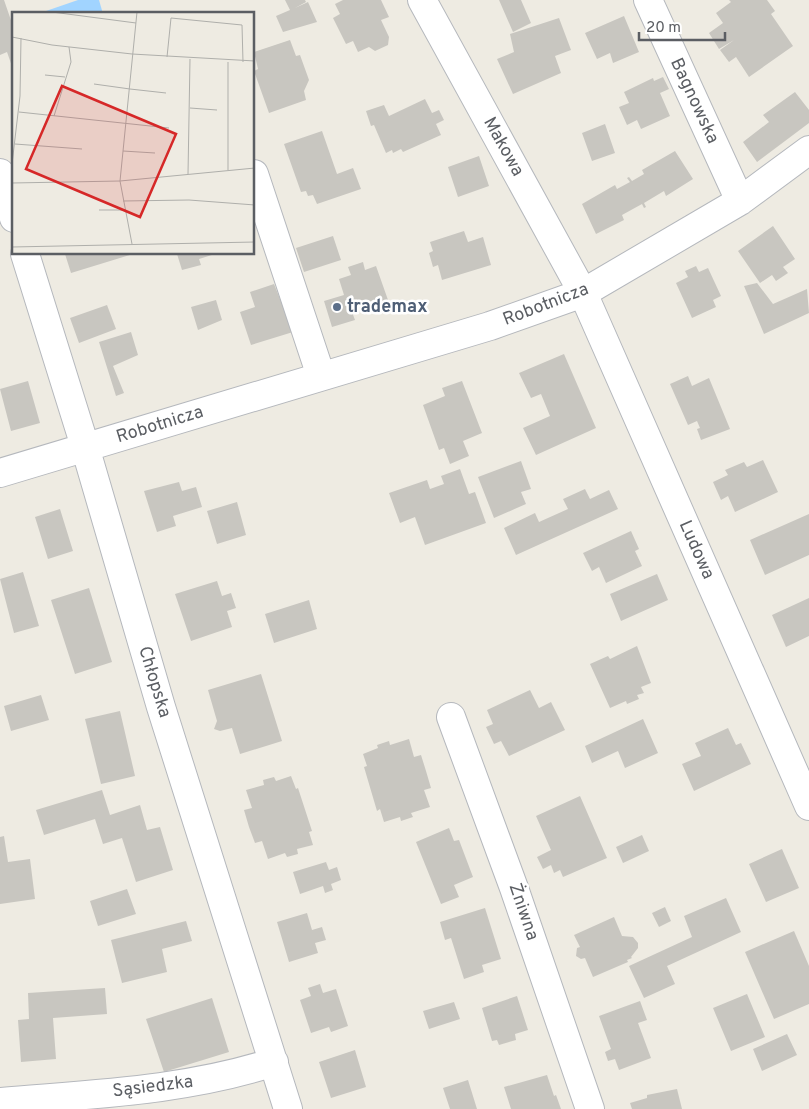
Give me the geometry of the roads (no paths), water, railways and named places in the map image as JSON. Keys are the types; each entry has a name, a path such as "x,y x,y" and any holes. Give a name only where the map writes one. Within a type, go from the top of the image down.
{"street":[{"name":"Makowa","path":"422,0 583,294"},
{"name":"Bagnowska","path":"648,0 740,201"},
{"name":"Robotnicza","path":"0,473 490,326 583,294 806,160"},
{"path":"0,173 12,212"},
{"path":"255,177 321,376"},
{"name":"Chłopska","path":"25,255 85,447 161,707 288,1109"},
{"name":"Ludowa","path":"583,294 809,806"},
{"name":"Żniwna","path":"451,717 514,888 590,1109"},
{"name":"Sąsiedzka","path":"0,1102 160,1088 209,1079 274,1062"}],"water":[{"path":"78,0 99,0 102,12 46,12"}],"place":[{"name":"trademax","path":"337,307"}]}
